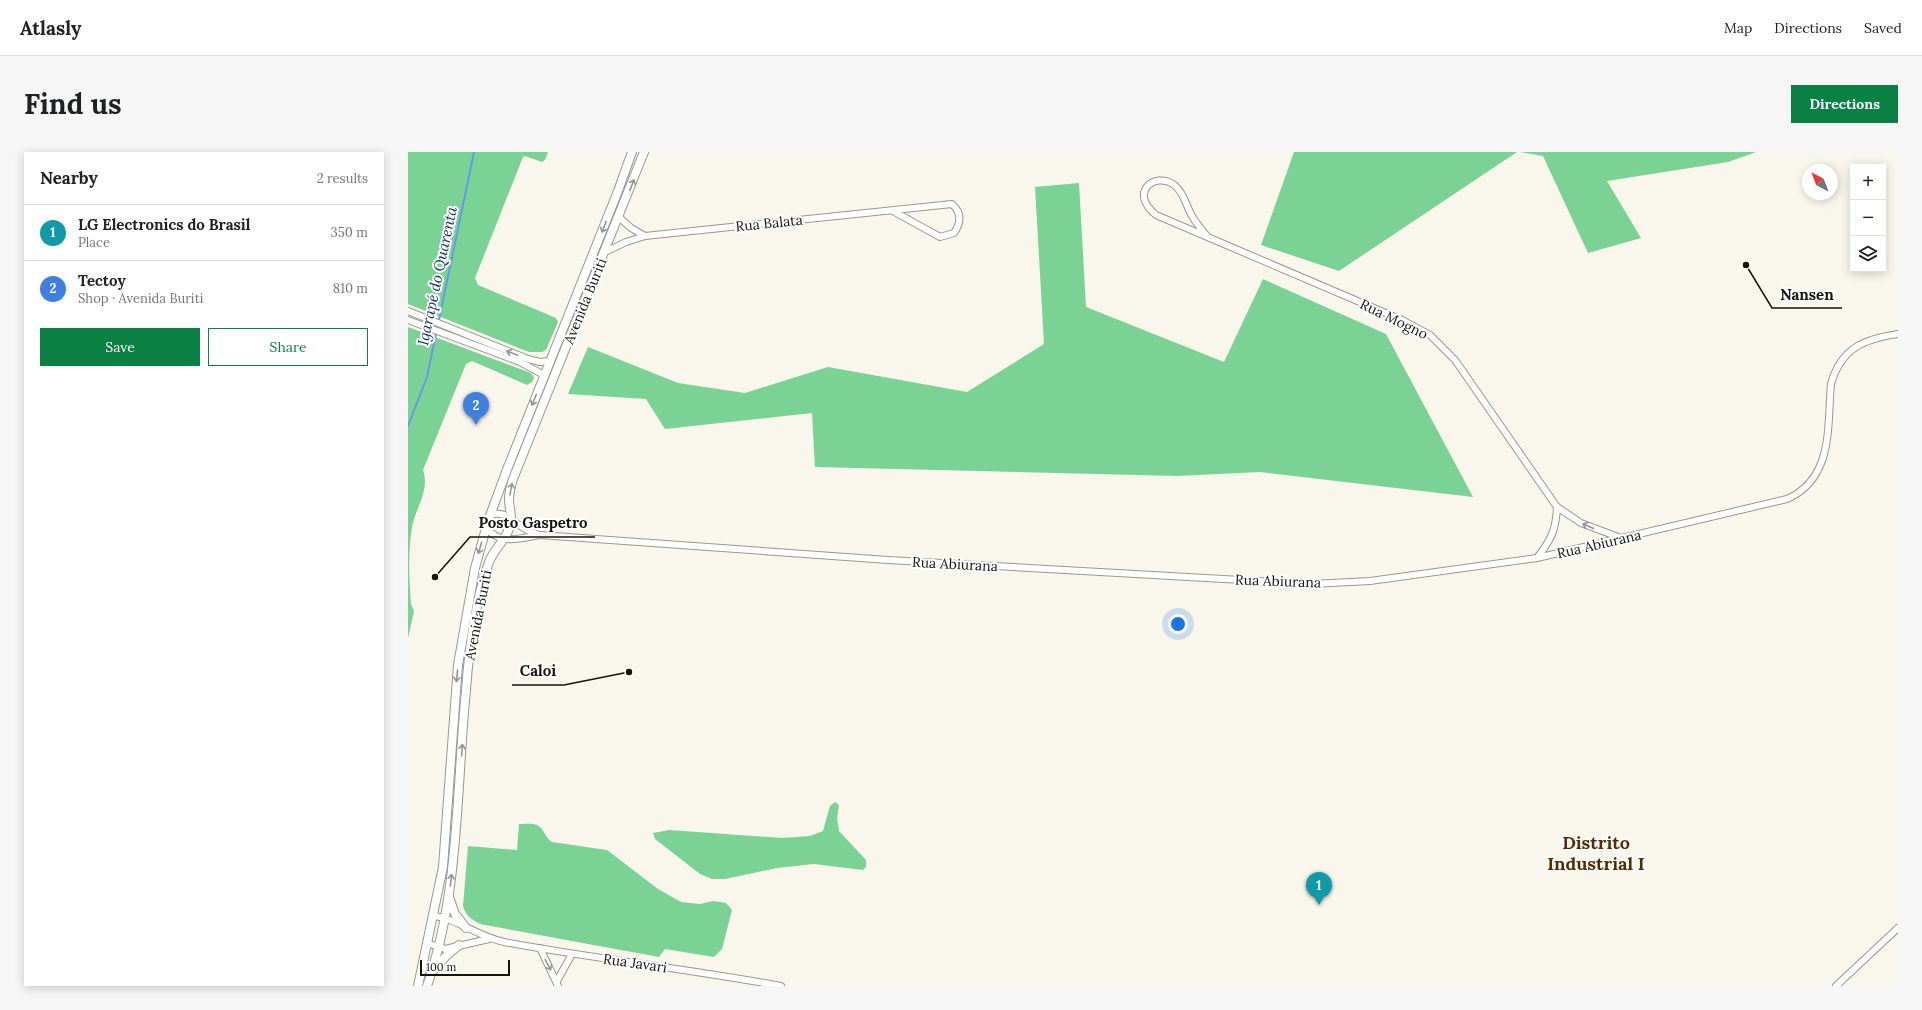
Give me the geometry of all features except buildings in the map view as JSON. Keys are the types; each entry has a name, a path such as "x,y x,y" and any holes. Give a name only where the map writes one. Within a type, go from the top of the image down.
{"main road":[{"name":"Avenida Buriti","path":"418,986 445,852 462,635 474,568 490,514 549,361 598,242 632,152"},
{"name":"Avenida Buriti","path":"427,986 445,919 455,838 466,690 480,591 488,564 508,532 511,518 509,500 513,479 644,152"},
{"path":"448,896 455,914 466,928"},
{"path":"431,975 446,956 459,945"}],"street":[{"name":"Rua Mogno","path":"1207,236 1195,221 1184,198 1172,184 1164,180 1157,181 1145,189 1143,195 1144,202 1156,215 1402,320 1430,335 1455,360 1557,507 1581,523 1622,538"},
{"name":"Rua Balata","path":"605,252 626,242 645,236 952,204 960,215 960,222 954,233 940,237 893,211"},
{"path":"619,217 631,228 645,236"},
{"path":"408,311 433,322 448,331 525,364 544,375"},
{"path":"408,320 448,331 528,359 540,362 549,361"},
{"name":"Rua Abiurana","path":"503,540 540,535 927,563 1312,584 1370,581 1536,558 1787,499 1800,493 1811,482 1820,469 1825,455 1830,384 1840,362 1848,353 1864,341 1898,334"},
{"path":"1536,558 1548,544 1554,531 1557,507"},
{"name":"Rua Abiurana","path":"490,514 502,513 523,528 540,535"},
{"path":"486,527 493,535 503,540"},
{"name":"Rua Javari","path":"433,916 445,919 489,939 572,954 781,986"},
{"path":"1836,986 1898,928"},
{"name":"Rua Javari","path":"438,948 445,949 489,939"},
{"path":"426,943 438,948"},
{"path":"540,948 557,984"},
{"path":"557,984 572,954"}],"green space":[{"path":"408,152 548,152 545,160 542,162 525,156 523,157 475,278 478,285 556,318 558,322 546,350 542,352 529,352 408,304"},
{"path":"1294,152 1517,152 1339,271 1261,245"},
{"path":"1520,152 1756,152 1728,162 1607,181 1641,238 1588,253 1543,156"},
{"path":"1079,183 1086,307 1224,362 1263,279 1386,334 1473,497 1260,472 1177,476 815,467 812,413 665,429 646,399 568,394 588,347 678,383 745,393 828,367 967,392 1044,344 1035,187"},
{"path":"408,327 531,373 534,378 532,382 527,385 472,361 466,364 423,470 425,477 424,492 412,527 410,546 410,594 411,604 414,611 408,638"},
{"path":"835,802 839,805 837,818 839,831 866,860 866,867 863,870 814,864 777,868 725,879 712,879 700,874 655,839 653,833 669,830 783,838 810,836 823,831 830,806"},
{"path":"519,824 539,826 552,842 607,850 658,889 681,902 700,904 713,901 726,903 732,910 722,949 714,957 665,949 659,957 480,924 467,915 463,906 468,846 517,850"}],"waterway":[{"name":"Igarapé do Quarenta","path":"408,426 427,377 474,152"}],"place":[{"name":"Nansen","path":"1746,265"},
{"name":"Tectoy","path":"476,425"},
{"name":"Posto Gaspetro","path":"435,577"},
{"name":"Caloi","path":"629,672"},
{"name":"LG Electronics do Brasil","path":"1319,905"}],"district":[{"name":"Distrito Industrial I","path":"1596,852"}]}
